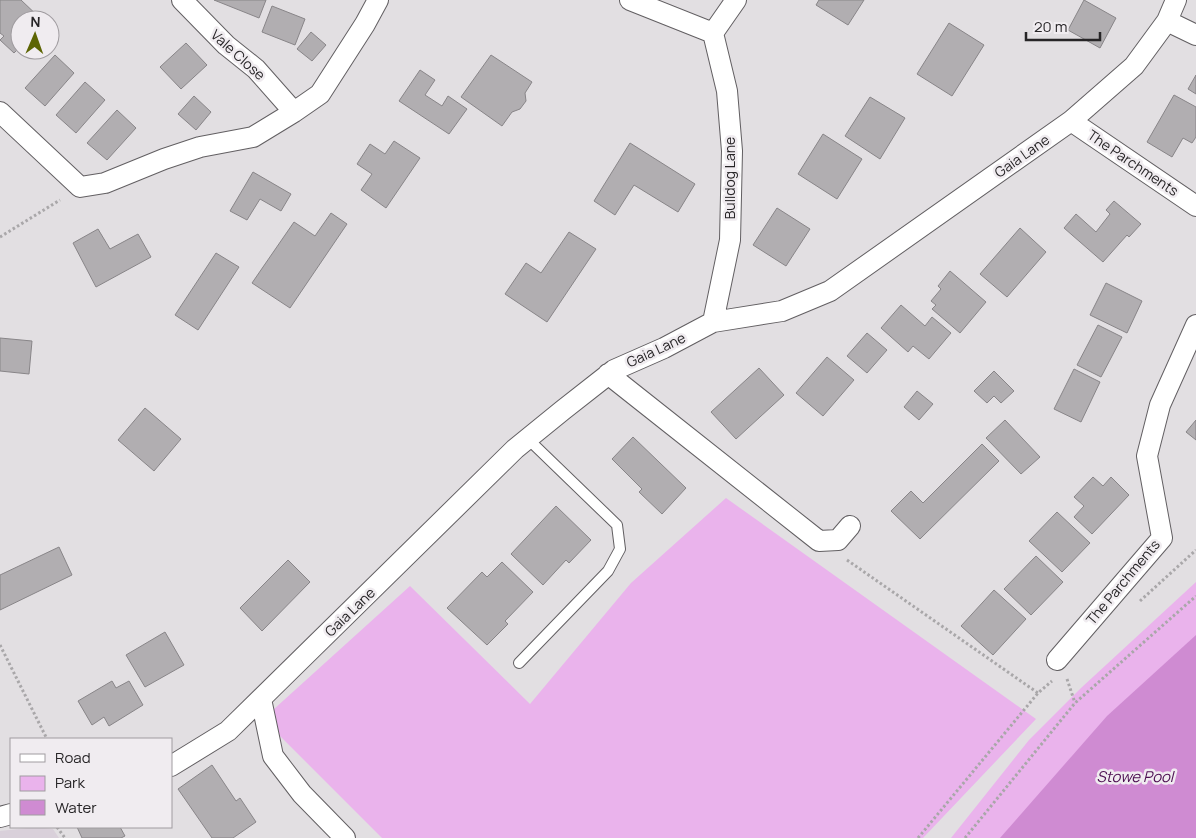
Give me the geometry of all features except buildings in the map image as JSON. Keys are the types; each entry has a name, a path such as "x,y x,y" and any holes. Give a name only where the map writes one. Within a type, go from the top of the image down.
{"street":[{"name":"Vale Close","path":"182,0 226,45 256,69 294,112"},
{"path":"0,112 80,187 105,183 164,159 200,147 253,137 294,112 320,94 365,24 378,0"},
{"path":"630,0 713,34 736,0"},
{"name":"Gaia Lane","path":"172,765 228,731 528,439 608,374 664,348 713,322 782,311 830,291 1070,121 1134,66 1168,20 1176,0"},
{"path":"1168,20 1196,35"},
{"name":"Bulldog Lane","path":"713,34 727,91 732,151 730,240 713,322"},
{"name":"The Parchments","path":"1070,121 1196,206"},
{"name":"The Parchments","path":"1060,670 1162,538 1146,456 1160,405 1196,325"},
{"path":"608,374 819,541 838,540 850,526"},
{"path":"261,699 273,756 302,794 345,838"}],"lane":[{"path":"519,663 608,571 620,548 617,524 528,439"}],"path":[{"path":"0,237 80,187"},
{"path":"819,541 1038,693"},
{"path":"1139,601 1196,550"},
{"path":"965,838 1075,703 1196,596"},
{"path":"0,645 46,738"},
{"path":"918,838 1038,693 1060,670 1075,703"}],"shaded area":[{"path":"27,828 53,829 59,838 0,838 0,831"}],"green space":[{"path":"726,498 1036,719 923,838 382,838 263,719 410,586 530,704 631,583"},
{"name":"Stowe Pool","path":"1196,582 1196,838 951,838 1029,740 1081,688"}],"water":[{"name":"Stowe Pool","path":"1196,635 1196,838 1000,838 1107,716"}]}
